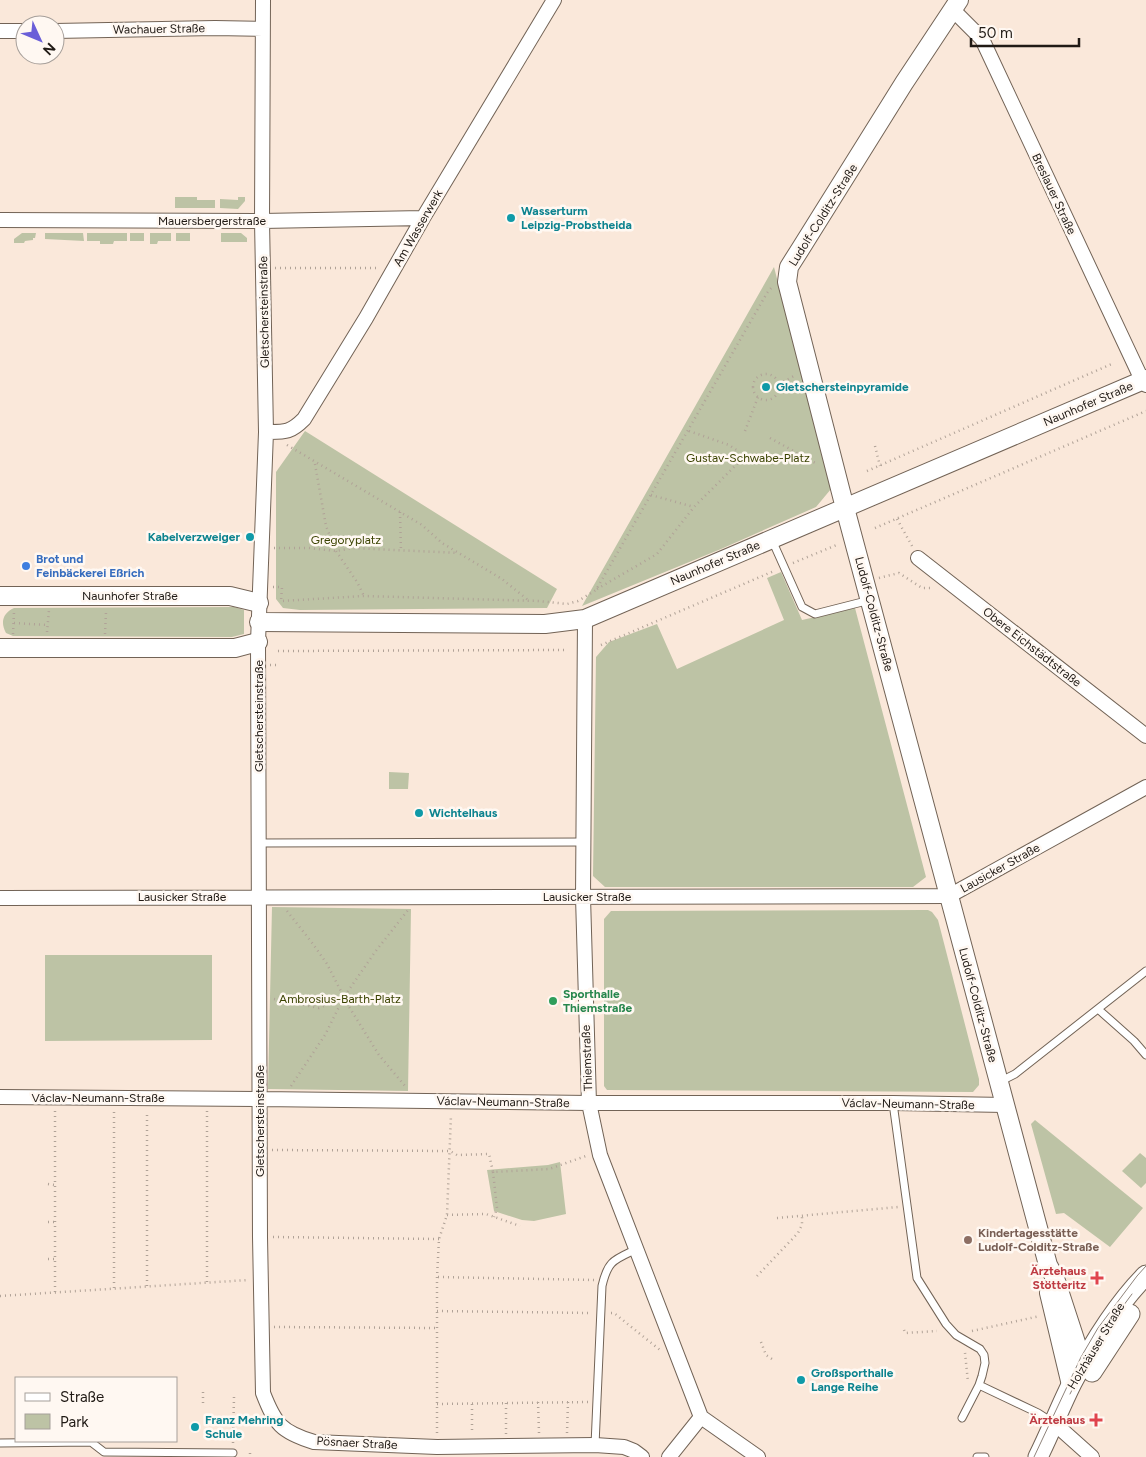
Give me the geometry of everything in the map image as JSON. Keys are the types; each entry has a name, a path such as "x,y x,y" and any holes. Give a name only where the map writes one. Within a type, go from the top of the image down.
{"main road":[{"name":"Holzhäuser Straße","path":"1038,1457 1071,1385 1083,1364 1124,1300 1146,1275"},
{"name":"Holzhäuser Straße","path":"1054,1424 1082,1388 1146,1290"}],"street":[{"name":"Gletschersteinstraße","path":"263,0 262,221 266,432 258,642 260,1237 263,1393 271,1413 282,1428"},
{"name":"Am Wasserwerk","path":"266,432 283,432 294,429 304,419 554,0"},
{"name":"Breslauer Straße","path":"956,5 982,39 1145,381"},
{"name":"Ludolf-Colditz-Straße","path":"956,5 789,267 787,282 845,508 1048,1265 1055,1278 1083,1364"},
{"name":"Wachauer Straße","path":"65,30 262,29"},
{"path":"0,32 15,31"},
{"name":"Mauersbergerstraße","path":"0,220 262,221 423,218"},
{"name":"Naunhofer Straße","path":"259,622 545,624 586,619 1145,381"},
{"name":"Obere Eichstädtstraße","path":"918,558 1146,736"},
{"name":"Naunhofer Straße","path":"7,596 230,596 260,603"},
{"name":"Thiemstraße","path":"586,619 583,897 589,1104 600,1151 701,1417"},
{"path":"6,648 234,648 258,642"},
{"name":"Lausicker Straße","path":"0,898 949,896 1146,786"},
{"name":"Václav-Neumann-Straße","path":"0,1097 260,1098 589,1104 893,1103 1005,1105"},
{"name":"Ludolf-Colditz-Straße","path":"1048,1265 1046,1278 1071,1385"},
{"path":"669,1457 701,1417 758,1457"},
{"path":"1054,1424 1092,1457"},
{"name":"Pösnaer Straße","path":"282,1428 296,1437 314,1442 437,1447 595,1445 624,1447 642,1457"}],"lane":[{"path":"771,539 802,607 815,614 870,600"},
{"path":"259,843 584,842"},
{"path":"999,1082 1015,1074 1146,971"},
{"path":"1098,1009 1134,1041 1146,1055"},
{"path":"893,1103 917,1278 952,1332 980,1349 984,1355 985,1363 982,1376 962,1418"},
{"path":"595,1445 600,1313 605,1272 610,1264 637,1249"},
{"path":"978,1385 1038,1413 1054,1424"},
{"path":"0,1443 91,1442 104,1452 233,1453"},
{"path":"977,1457 985,1457"}],"path":[{"path":"264,268 394,268"},
{"path":"596,590 772,286"},
{"path":"867,471 1114,363"},
{"path":"766,374 774,377 779,384 779,389 775,396 767,400 758,397 753,390 756,379 766,374"},
{"path":"746,431 758,397"},
{"path":"875,528 1146,411"},
{"path":"688,431 722,442 738,451"},
{"path":"770,438 838,476"},
{"path":"875,446 880,466"},
{"path":"294,450 422,525 442,543 502,579 529,601"},
{"path":"282,587 281,601 364,596 529,601 567,604 578,601 657,554 694,507 746,455"},
{"path":"315,463 326,526 336,551 364,596"},
{"path":"651,495 694,507"},
{"path":"400,512 401,551"},
{"path":"897,519 918,558"},
{"path":"601,645 840,543"},
{"path":"261,548 309,548 336,551 354,548 459,553"},
{"path":"865,581 899,573 922,588 955,587"},
{"path":"6,648 14,624 7,596"},
{"path":"46,648 49,596"},
{"path":"104,648 106,596"},
{"path":"14,624 48,625"},
{"path":"278,651 566,650"},
{"path":"274,897 313,944 327,964 344,997 379,1055 417,1101"},
{"path":"282,1099 325,1035 344,997 375,952 418,897"},
{"path":"260,996 318,1008 344,997"},
{"path":"55,1098 55,1292"},
{"path":"114,1098 114,1288"},
{"path":"147,1098 147,1286"},
{"path":"207,1098 207,1282"},
{"path":"437,1447 437,1277 439,1239 447,1215 451,1101"},
{"path":"315,1145 315,1150"},
{"path":"352,1150 353,1145"},
{"path":"389,1145 389,1150"},
{"path":"427,1145 427,1150"},
{"path":"141,1146 147,1146"},
{"path":"48,1147 55,1147"},
{"path":"260,1150 450,1150 457,1155 489,1154 497,1208 494,1217"},
{"path":"493,1172 549,1169 600,1151"},
{"path":"141,1178 147,1177"},
{"path":"48,1184 55,1184"},
{"path":"777,1218 908,1206"},
{"path":"141,1210 147,1210"},
{"path":"447,1215 486,1214 520,1226"},
{"path":"757,1276 798,1233 802,1225 802,1216"},
{"path":"48,1222 55,1222"},
{"path":"384,1238 385,1234"},
{"path":"417,1234 417,1239"},
{"path":"260,1237 352,1236 439,1239"},
{"path":"141,1241 147,1241"},
{"path":"48,1259 56,1259"},
{"path":"437,1277 604,1280"},
{"path":"0,1296 261,1279"},
{"path":"516,1312 517,1307"},
{"path":"548,1307 548,1312"},
{"path":"438,1311 614,1313 660,1350"},
{"path":"952,1332 960,1334 1046,1315 1055,1319"},
{"path":"262,1327 437,1328"},
{"path":"904,1330 905,1333 932,1330"},
{"path":"963,1340 971,1401"},
{"path":"762,1342 766,1355 775,1361"},
{"path":"203,1390 203,1403"},
{"path":"437,1404 589,1402 589,1395 597,1394"},
{"path":"233,1453 234,1397"},
{"path":"538,1402 539,1447"},
{"path":"567,1446 568,1402"},
{"path":"506,1403 506,1447"},
{"path":"472,1404 472,1447"},
{"path":"250,1452 250,1457"}],"green space":[{"path":"175,197 197,197 197,200 215,200 215,208 175,208"},
{"path":"238,197 245,197 245,201 238,209 220,208 220,199 238,200"},
{"path":"22,233 36,233 33,240 25,241 24,243 14,243 14,239"},
{"path":"45,233 83,233 84,241 45,239"},
{"path":"87,233 127,233 127,241 100,244 100,241 87,241"},
{"path":"130,233 144,233 144,241 130,241"},
{"path":"150,233 171,233 171,241 158,241 157,244 150,244"},
{"path":"176,233 190,233 190,241 176,241"},
{"path":"221,233 241,233 247,238 247,242 221,242"},
{"name":"Gustav-Schwabe-Platz","path":"774,267 831,489 816,507 721,549 582,606"},
{"name":"Gregoryplatz","path":"305,431 557,589 547,608 300,610 283,608 276,599 276,472"},
{"path":"781,572 802,620 855,608 926,877 913,887 605,887 593,876 596,657 609,642 657,624 677,669 784,620 767,578"},
{"path":"234,607 244,610 244,634 232,637 13,636 6,633 3,625 5,615 14,608"},
{"path":"389,772 409,773 408,789 389,789"},
{"name":"Ambrosius-Barth-Platz","path":"272,907 411,909 408,1091 268,1089"},
{"path":"928,910 938,920 979,1079 979,1085 973,1092 607,1090 604,1086 604,919 611,911"},
{"path":"45,955 212,955 212,1040 45,1041"},
{"path":"1035,1120 1143,1208 1110,1247 1064,1213 1056,1214 1031,1124"},
{"path":"1140,1153 1146,1158 1146,1183 1141,1188 1122,1171"},
{"path":"560,1162 566,1214 534,1221 522,1220 494,1211 487,1170 548,1165"}],"tram line":[{"path":"1034,1457 1081,1357 1098,1328 1146,1266"},
{"path":"1070,1394 1099,1342 1132,1294"}],"place":[{"name":"Wasserturm Leipzig-Probstheida","path":"511,218"},
{"name":"Gletschersteinpyramide","path":"766,387"},
{"name":"Kabelverzweiger","path":"250,537"},
{"name":"Brot und Feinbäckerei Eßrich","path":"26,566"},
{"name":"Wichtelhaus","path":"419,813"},
{"name":"Sporthalle Thiemstraße","path":"553,1001"},
{"name":"Kindertagesstätte Ludolf-Colditz-Straße","path":"968,1240"},
{"name":"Ärztehaus Stötteritz","path":"1097,1278"},
{"name":"Großsporthalle Lange Reihe","path":"801,1380"},
{"name":"Ärztehaus","path":"1096,1420"},
{"name":"Franz Mehring Schule","path":"195,1427"}]}
